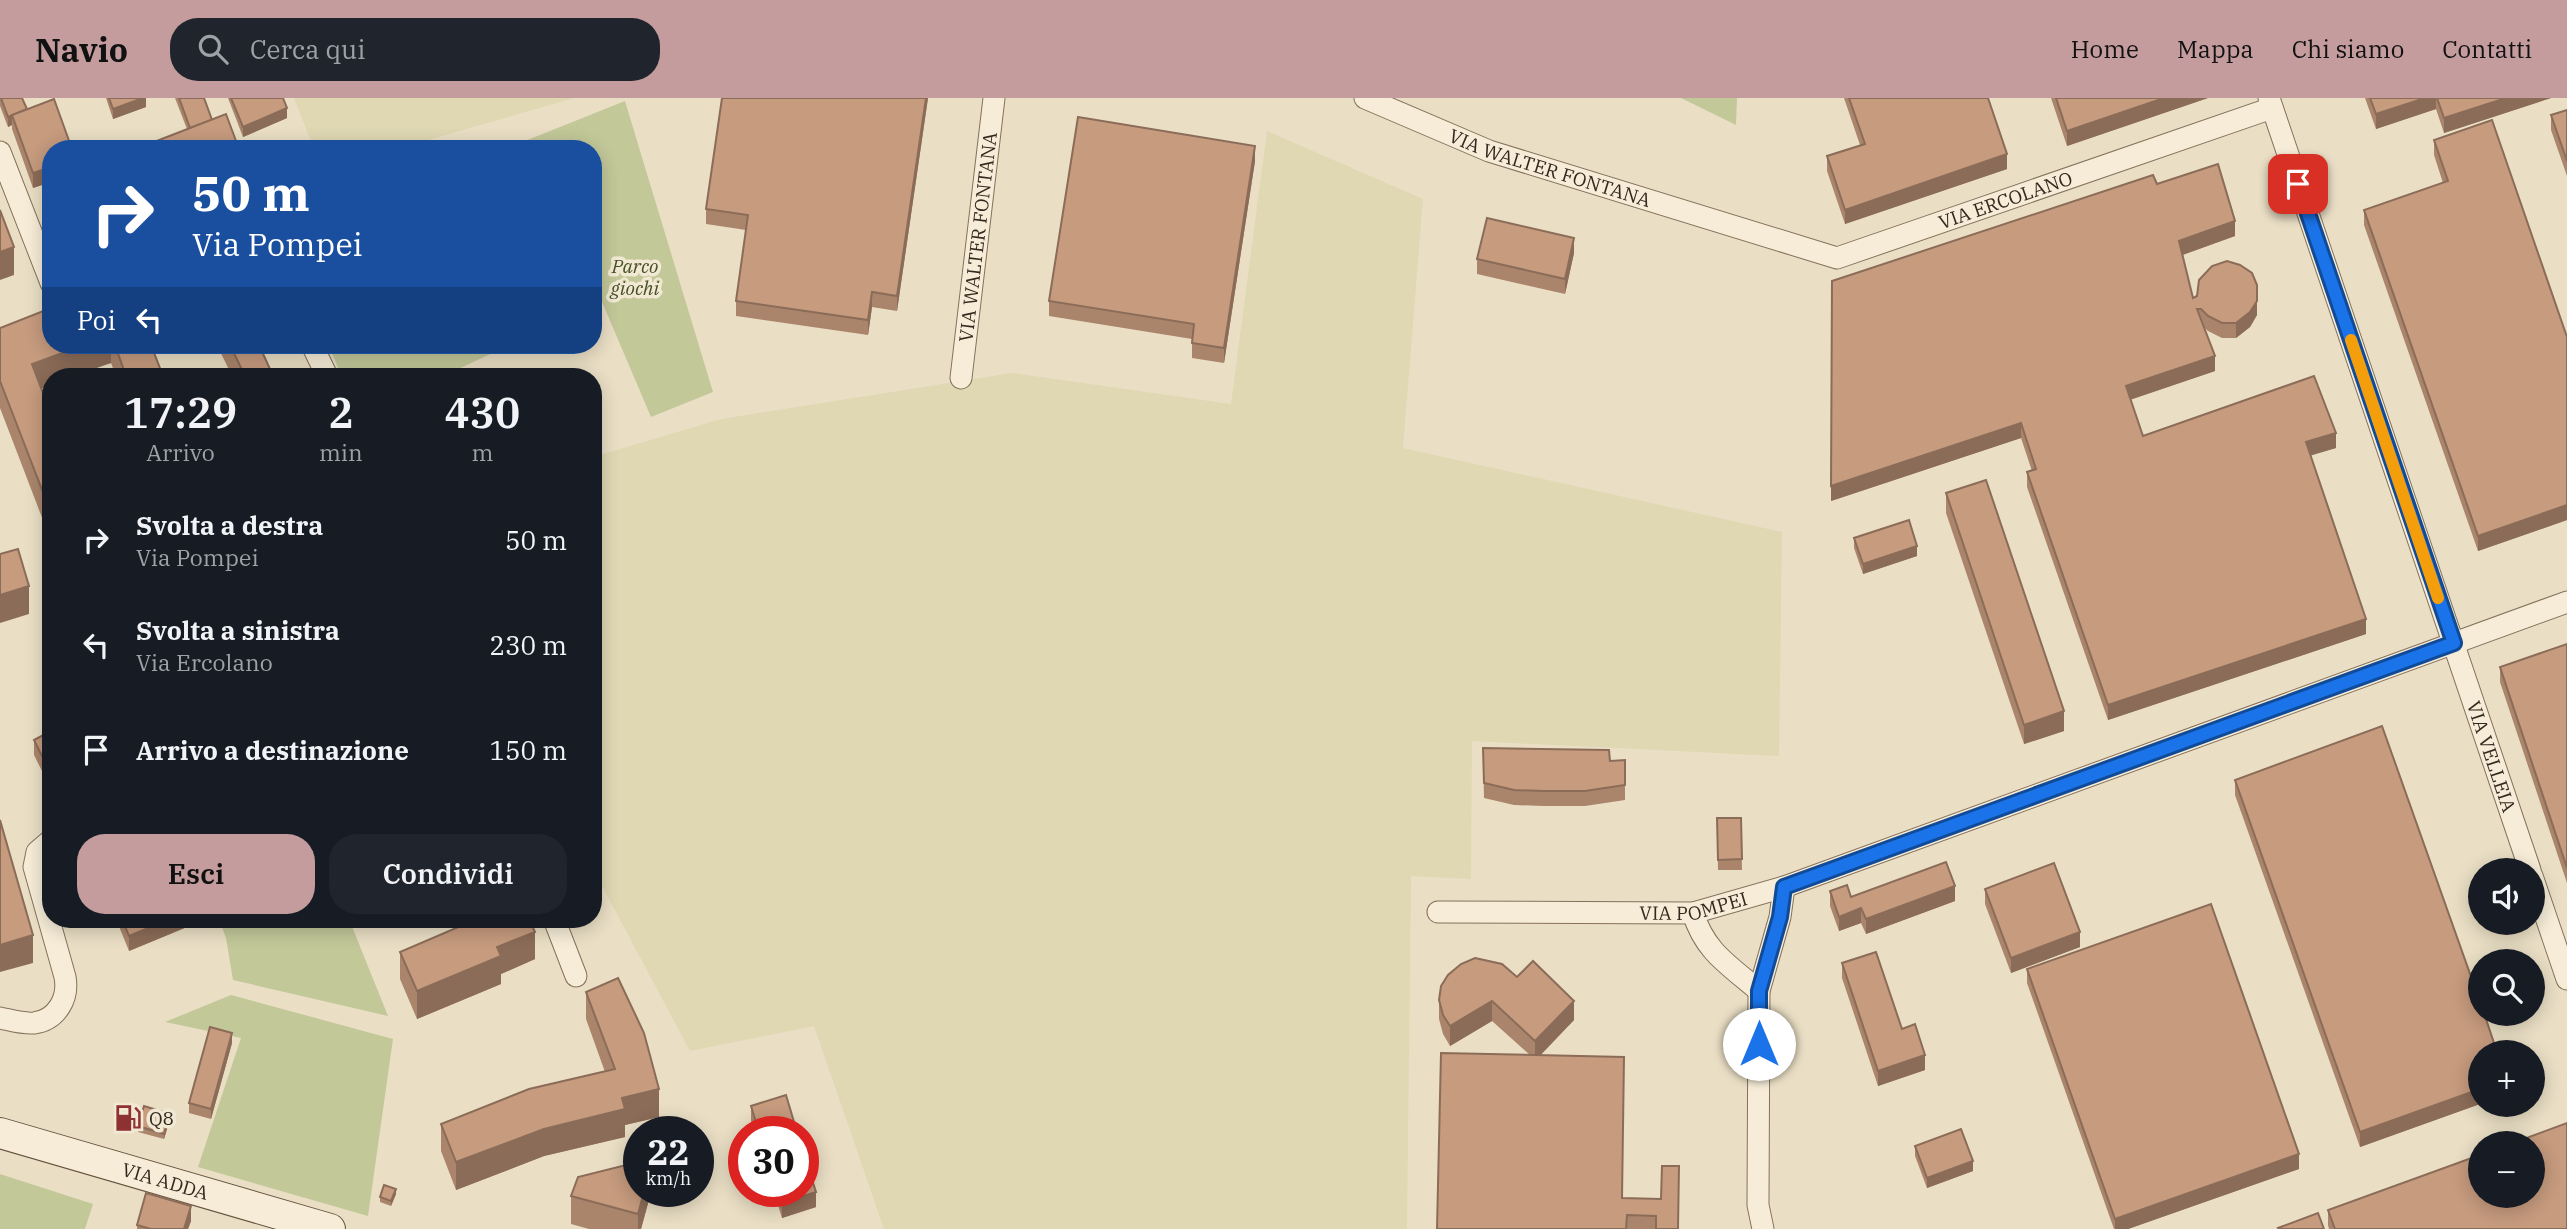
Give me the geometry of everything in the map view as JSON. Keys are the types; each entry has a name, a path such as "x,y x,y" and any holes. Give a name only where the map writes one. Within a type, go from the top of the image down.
{"main road":[{"name":"VIA ADDA","path":"0,1133 330,1229"}],"street":[{"name":"VIA WALTER FONTANA","path":"961,378 994,98"},
{"name":"VIA WALTER FONTANA","path":"1365,98 1489,151 1738,226"},
{"name":"VIA ERCOLANO","path":"1738,226 1837,258 2270,103 2454,643"},
{"path":"0,152 42,260"},
{"name":"VIA POMPEI","path":"1438,912 1693,913 1784,887 2567,602"},
{"name":"VIA VELLEIA","path":"2454,643 2526,858"},
{"path":"42,848 37,852 34,867 42,895"},
{"path":"1763,1229 1758,1205 1759,991 1780,917 1784,887"},
{"path":"1693,913 1702,937 1710,949 1759,991"},
{"path":"2545,914 2567,979"},
{"path":"0,1018 37,1022 55,1012 65,998 65,977 51,928"},
{"path":"557,928 576,976"}],"shaded area":[{"path":"294,98 574,98 428,140 310,140"},
{"path":"1267,131 1423,199 1403,448 1782,532 1779,756 1472,741 1471,879 1411,876 1407,1229 884,1229 814,1026 690,1051 602,886 602,454 721,419 1012,373 1231,404"}],"green space":[{"path":"1681,98 1737,98 1736,125"},
{"name":"Parco giochi","path":"625,101 713,392 651,417 602,302 602,140 528,140"},
{"path":"332,354 491,354 460,368 338,368"},
{"path":"222,928 353,928 388,1016 233,980"},
{"path":"231,995 393,1039 368,1216 198,1167 241,1038 165,1022"},
{"path":"0,1174 93,1204 85,1229 0,1229"}],"building":[{"path":"1,98 22,98 27,109 8,117"},
{"path":"109,98 143,98 113,109"},
{"path":"179,98 204,98 212,120 190,128"},
{"path":"231,98 283,98 287,108 243,127"},
{"path":"722,98 926,98 897,296 872,292 868,320 736,301 748,215 706,209"},
{"path":"1849,98 1988,98 2007,154 1845,210 1827,156 1865,144"},
{"path":"2056,98 2164,98 2067,131"},
{"path":"2370,98 2425,98 2376,114"},
{"path":"2437,98 2506,98 2444,118"},
{"path":"54,99 69,140 42,140 42,170 33,173 12,115"},
{"path":"2567,110 2567,161 2551,115"},
{"path":"226,114 236,140 159,140"},
{"path":"1078,117 1255,146 1224,348 1192,343 1194,324 1049,301"},
{"path":"2492,120 2567,337 2567,505 2478,536 2364,210 2448,181 2434,140"},
{"path":"2218,164 2235,221 2179,241 2193,298 2197,296 2199,280 2212,266 2227,261 2252,273 2257,285 2257,301 2250,312 2236,323 2222,323 2197,309 2215,356 2126,386 2143,436 2314,376 2336,433 2306,442 2366,619 2108,705 2027,472 2036,469 2021,423 1831,486 1832,281 2153,175 2157,184"},
{"path":"0,210 14,247 0,252"},
{"path":"1487,218 1574,238 1565,279 1477,259"},
{"path":"42,312 42,354 59,354 32,364 42,390 42,490 0,381 0,328"},
{"path":"118,354 154,354 160,368 123,368"},
{"path":"234,354 263,354 270,368 241,368"},
{"path":"1986,480 2064,711 2024,725 1946,493"},
{"path":"1909,520 1917,546 1863,564 1854,538"},
{"path":"18,549 29,586 0,595 0,554"},
{"path":"2567,644 2567,868 2500,667"},
{"path":"2382,726 2468,968 2468,1026 2488,1026 2493,1040 2468,1040 2468,1093 2360,1132 2235,780"},
{"path":"42,736 42,756 34,740"},
{"path":"1483,748 1609,750 1610,761 1625,760 1625,785 1585,791 1543,791 1514,790 1484,783"},
{"path":"1717,818 1741,818 1742,859 1718,860"},
{"path":"0,820 33,935 0,945"},
{"path":"1946,862 1955,886 1866,919 1861,908 1839,917 1830,891 1847,885 1851,897"},
{"path":"2054,863 2080,932 2011,958 1985,889"},
{"path":"2211,904 2299,1154 2115,1219 2027,969"},
{"path":"126,928 148,928 129,936"},
{"path":"456,928 533,928 535,932 497,947 501,956 417,991 400,952"},
{"path":"1876,952 1902,1029 1915,1024 1925,1055 1878,1071 1842,963"},
{"path":"1475,958 1502,964 1517,977 1533,961 1574,1001 1535,1041 1492,1001 1450,1026 1443,1015 1439,1000 1441,986 1448,975 1461,964"},
{"path":"618,978 644,1033 659,1089 622,1098 625,1109 544,1129 456,1162 441,1124 529,1089 615,1069 586,992"},
{"path":"210,1027 232,1033 211,1109 189,1103"},
{"path":"1441,1053 1624,1057 1622,1198 1661,1199 1662,1166 1679,1166 1678,1229 1656,1229 1656,1216 1627,1215 1626,1229 1437,1229"},
{"path":"786,1095 792,1116 754,1116 751,1106"},
{"path":"144,1106 170,1114 164,1134 138,1126"},
{"path":"2567,1123 2567,1229 2335,1229 2328,1210 2468,1159 2468,1208 2545,1208 2545,1131"},
{"path":"1961,1129 1973,1161 1927,1178 1915,1146"},
{"path":"623,1166 623,1207 640,1207 638,1214 571,1196 578,1177"},
{"path":"384,1185 396,1189 391,1201 380,1197"},
{"path":"146,1193 191,1206 184,1229 151,1229 137,1225"},
{"path":"2318,1213 2324,1229 2278,1228"}],"slow traffic":[{"path":"2351,340 2438,598"}],"place":[{"name":"Q8","path":"128,1118"}],"route":[{"path":"1759,1044 1759,991 1780,917 1784,887 2454,643 2298,184"}]}
